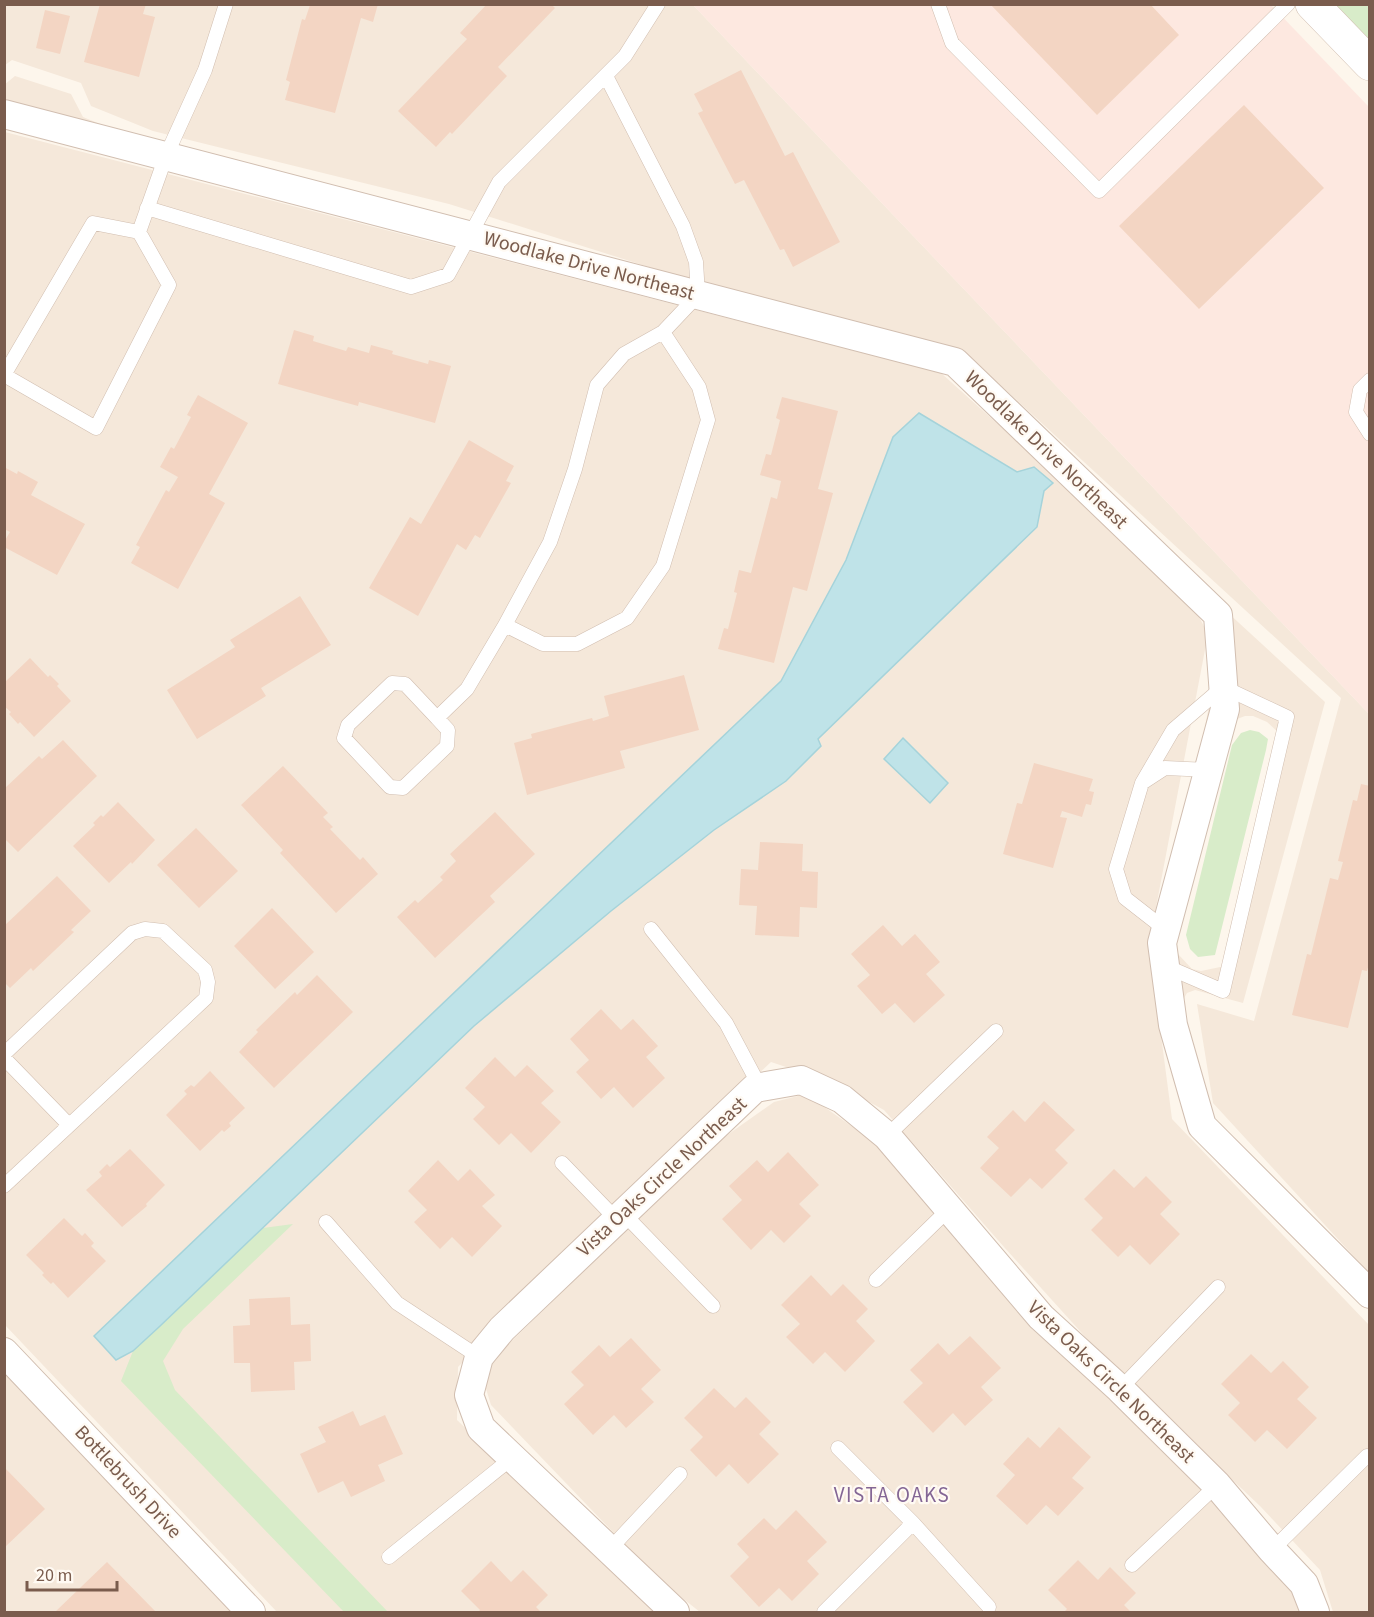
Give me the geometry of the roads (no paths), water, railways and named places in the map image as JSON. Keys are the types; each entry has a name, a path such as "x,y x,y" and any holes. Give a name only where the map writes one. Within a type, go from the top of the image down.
{"street":[{"path":"1312,4 1370,64"},
{"name":"Woodlake Drive Northeast","path":"4,114 955,362 1218,615 1225,709 1162,943 1173,1025 1202,1126 1368,1291"},
{"name":"Vista Oaks Circle Northeast","path":"675,1612 481,1428 470,1395 479,1357 502,1329 755,1088 801,1080 842,1099 887,1136 1041,1317 1120,1389 1217,1485 1304,1584 1315,1612"},
{"name":"Bottlebrush Drive","path":"4,1352 251,1612"}],"lane":[{"path":"139,232 93,224 4,375 96,428 169,285 139,232 166,156 205,70 226,4"},
{"path":"147,208 411,287 448,275 499,182 626,56 658,4"},
{"path":"938,4 952,43 1099,191 1288,4"},
{"path":"437,718 467,688 505,625 550,542 575,469 597,385 624,354 663,332 698,295 696,262 683,226 606,76"},
{"path":"505,625 543,644 577,644 627,618 663,566 708,420 699,387 663,332"},
{"path":"1370,380 1360,390 1356,412 1370,434"},
{"path":"392,683 405,684 437,718 448,730 447,746 403,788 390,787 344,738 348,725 392,683"},
{"path":"1166,930 1125,898 1116,869 1142,783 1173,730 1223,687 1287,717 1223,991 1166,966"},
{"path":"1142,783 1165,768 1209,770"},
{"path":"651,928 726,1023 760,1087"},
{"path":"4,1054 132,933 145,929 163,931 205,970 208,982 206,998 4,1186"},
{"path":"887,1136 996,1031"},
{"path":"4,1058 69,1125"},
{"path":"562,1163 713,1306"},
{"path":"876,1280 949,1209"},
{"path":"326,1222 397,1303 479,1357"},
{"path":"1120,1389 1218,1287"},
{"path":"838,1448 913,1523 989,1607"},
{"path":"1272,1550 1367,1456"},
{"path":"389,1557 512,1458"},
{"path":"609,1550 680,1474"},
{"path":"1132,1565 1217,1485"},
{"path":"824,1612 913,1523"}],"water":[{"path":"919,413 1017,472 1034,467 1053,483 1044,491 1037,527 818,739 821,746 786,781 714,830 611,911 474,1026 159,1327 133,1351 116,1360 94,1336 781,681 846,560 893,437"},
{"path":"903,738 948,783 930,803 884,759"}],"district":[{"name":"VISTA OAKS","path":"892,1495"}]}
